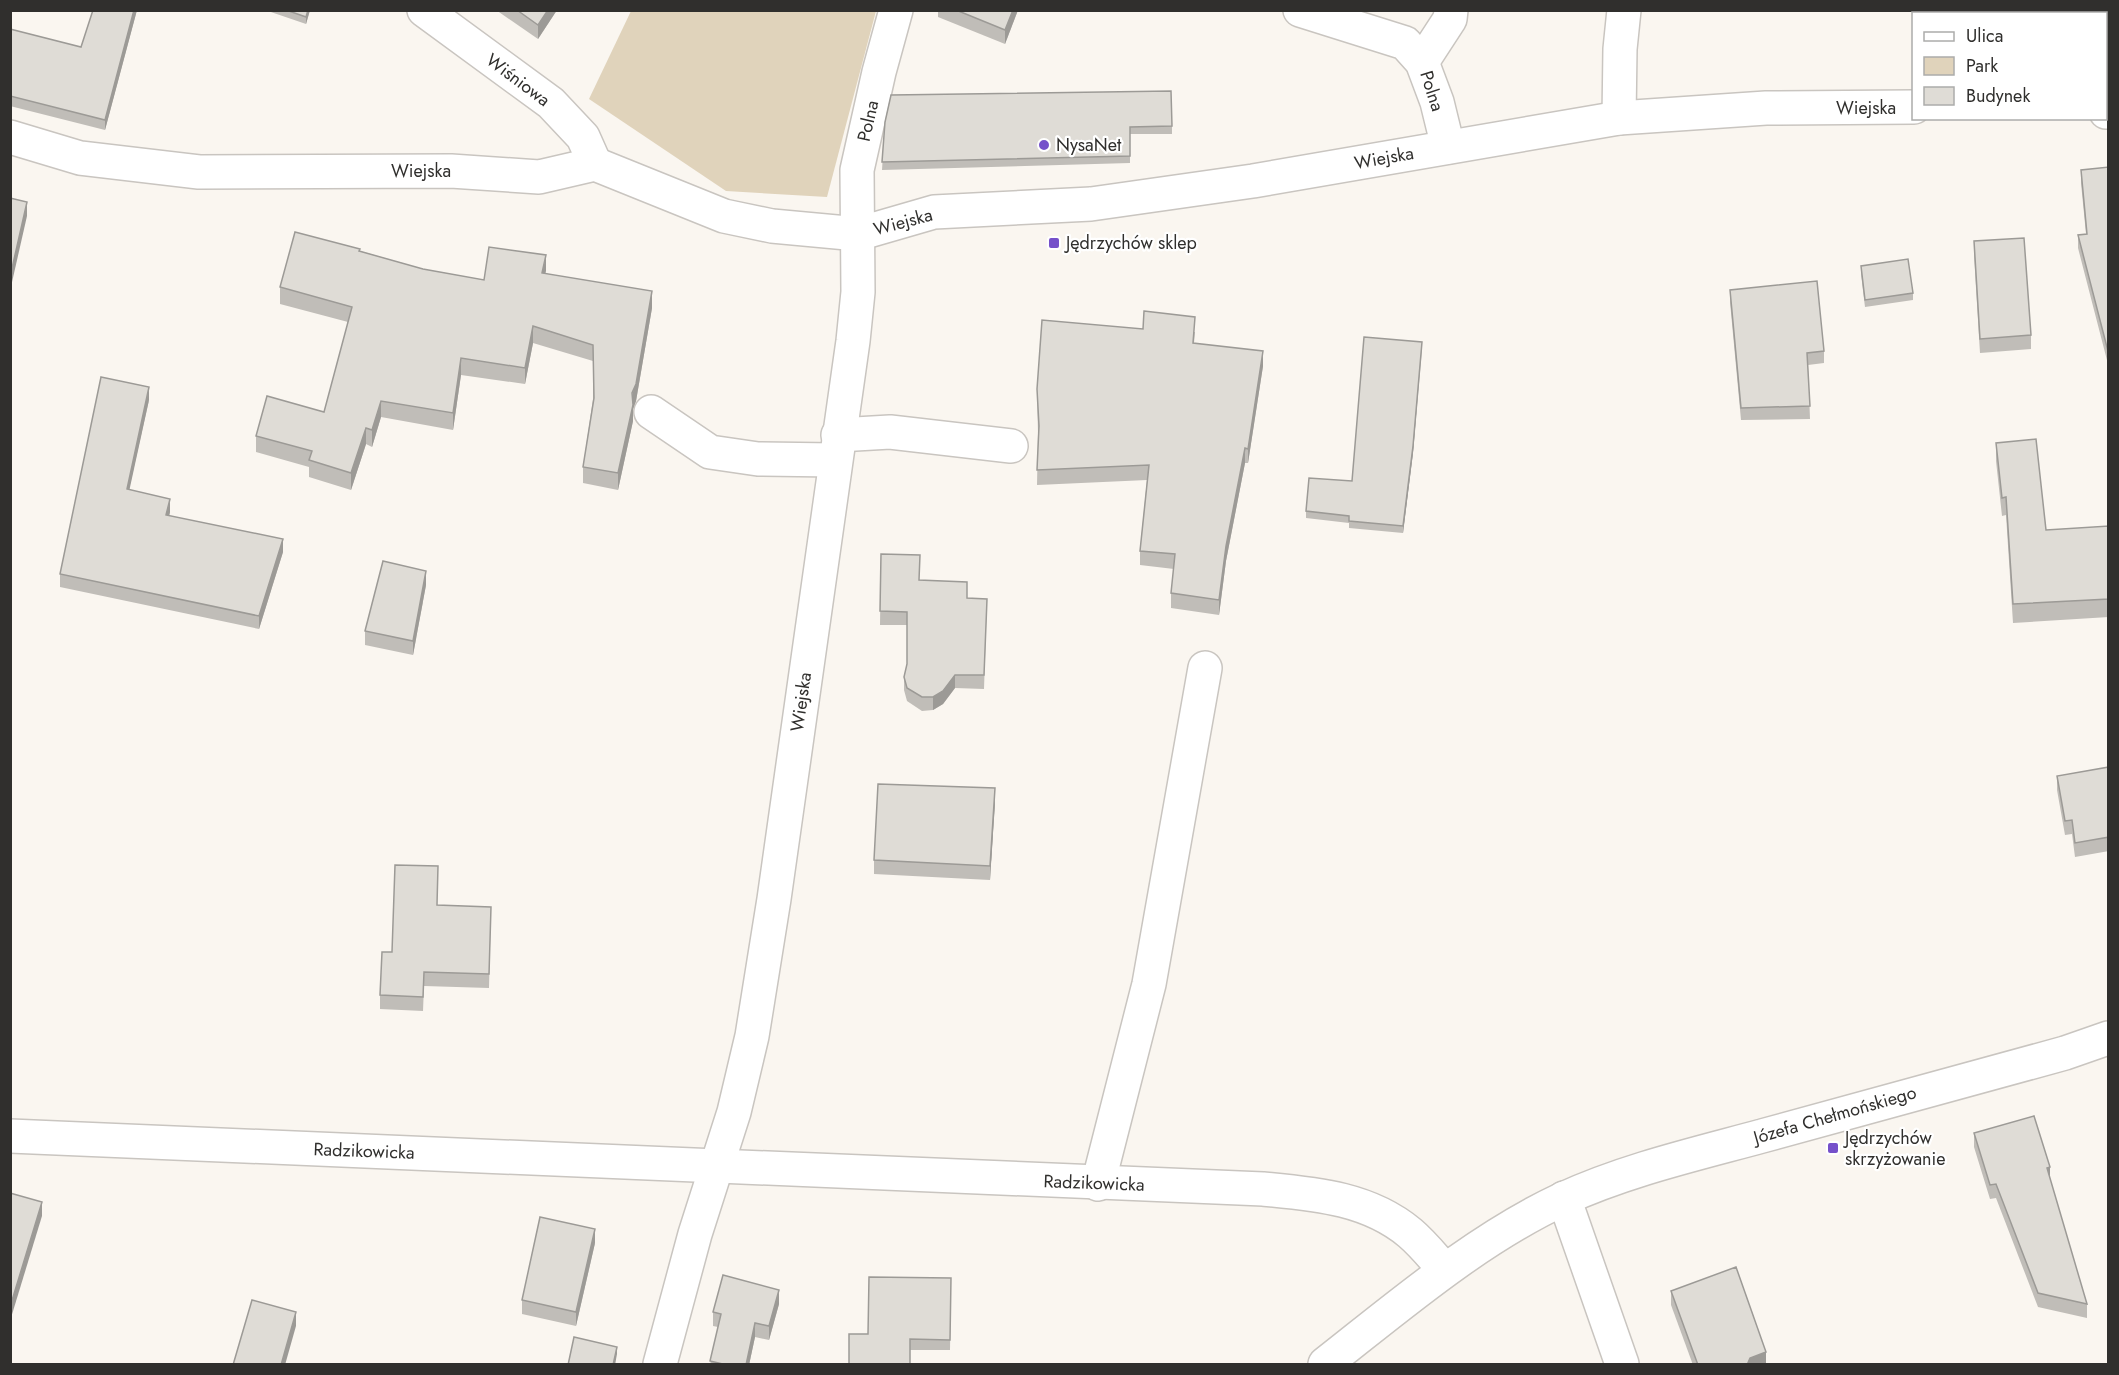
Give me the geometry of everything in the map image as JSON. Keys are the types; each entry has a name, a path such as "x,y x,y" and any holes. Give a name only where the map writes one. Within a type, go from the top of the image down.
{"street":[{"name":"Wiśniowa","path":"424,10 551,103 583,137 596,164"},
{"name":"Polna","path":"858,234 857,170 879,72 896,10"},
{"name":"Polna","path":"1300,10 1405,43 1422,62 1437,102 1448,147"},
{"path":"1422,62 1450,19 1451,10"},
{"path":"1619,118 1620,50 1624,10"},
{"name":"Wiejska","path":"10,137 80,158 199,172 451,171 539,177 596,164 724,216 772,226 858,234 934,212 1090,204 1253,181 1619,118 1766,108 1912,107"},
{"name":"Wiejska","path":"718,1165 734,1112 754,1024 774,899 857,302 858,234"},
{"path":"651,412 710,452 758,459 837,448 890,432 1011,446"},
{"path":"1098,1184 1149,984 1205,668"},
{"name":"Józefa Chełmońskiego","path":"1325,1365 1445,1270 1524,1220 1564,1198 1686,1157 2065,1053 2109,1038"},
{"name":"Radzikowicka","path":"10,1136 718,1165 1098,1184 1263,1189 1328,1196 1356,1204 1387,1218 1410,1233 1445,1270"},
{"path":"660,1365 695,1234 718,1165"},
{"path":"1564,1198 1622,1365"}],"green space":[{"path":"631,11 876,11 827,197 726,191 589,99"}],"building":[{"path":"93,10 134,10 105,120 10,96 10,29 81,47"},
{"path":"286,10 308,10 306,17"},
{"path":"517,10 548,10 538,25"},
{"path":"956,10 1013,10 1005,30"},
{"path":"1171,91 1172,126 1130,127 1130,156 882,162 885,122 891,95"},
{"path":"2109,167 2109,355 2078,235 2087,234 2081,170"},
{"path":"10,198 27,202 10,277"},
{"path":"295,232 423,269 484,280 489,247 546,255 542,273 652,291 636,384 632,393 633,405 618,473 583,467 594,398 593,345 533,326 525,368 461,358 453,413 381,401 372,430 366,428 351,473 309,460 312,451 256,436 267,396 324,412 352,307 280,287"},
{"path":"2024,238 2031,335 1980,339 1974,241"},
{"path":"1908,259 1913,293 1865,300 1861,266"},
{"path":"1817,281 1824,351 1807,353 1810,406 1741,408 1730,290"},
{"path":"1144,311 1195,317 1193,343 1263,351 1248,449 1245,448 1226,546 1219,600 1171,593 1175,554 1140,551 1149,465 1037,470 1039,426 1037,389 1042,320 1143,329"},
{"path":"1364,337 1422,342 1403,526 1349,521 1349,516 1306,511 1309,478 1352,481"},
{"path":"101,377 149,387 127,489 170,499 166,515 283,539 259,616 60,574"},
{"path":"2036,439 2046,530 2109,526 2109,599 2013,604 2006,497 2002,498 1996,443"},
{"path":"881,554 920,555 919,580 967,582 967,598 987,599 984,675 955,675 943,691 933,697 922,697 907,688 904,677 907,664 907,612 880,611"},
{"path":"383,561 426,571 413,641 365,631"},
{"path":"2109,767 2109,837 2075,843 2072,820 2065,821 2057,776"},
{"path":"878,784 995,788 990,866 874,860"},
{"path":"395,865 438,866 437,905 491,907 489,974 424,972 423,997 380,995 382,952 392,952"},
{"path":"2034,1116 2087,1304 2038,1293 1996,1184 1990,1185 1974,1133"},
{"path":"10,1193 42,1202 10,1307"},
{"path":"540,1217 595,1229 576,1312 522,1300"},
{"path":"1736,1267 1766,1352 1750,1358 1747,1365 1698,1365 1671,1291"},
{"path":"723,1275 779,1290 769,1326 755,1323 746,1365 727,1365 710,1361 721,1314 713,1312"},
{"path":"869,1277 951,1278 950,1340 910,1339 910,1365 849,1365 849,1334 868,1334"},
{"path":"252,1300 296,1312 281,1365 233,1365"},
{"path":"574,1337 617,1347 613,1365 568,1365"}],"place":[{"name":"NysaNet","path":"1044,145"},
{"name":"Jędrzychów sklep","path":"1054,243"},
{"name":"Jędrzychów skrzyżowanie","path":"1833,1148"}]}
